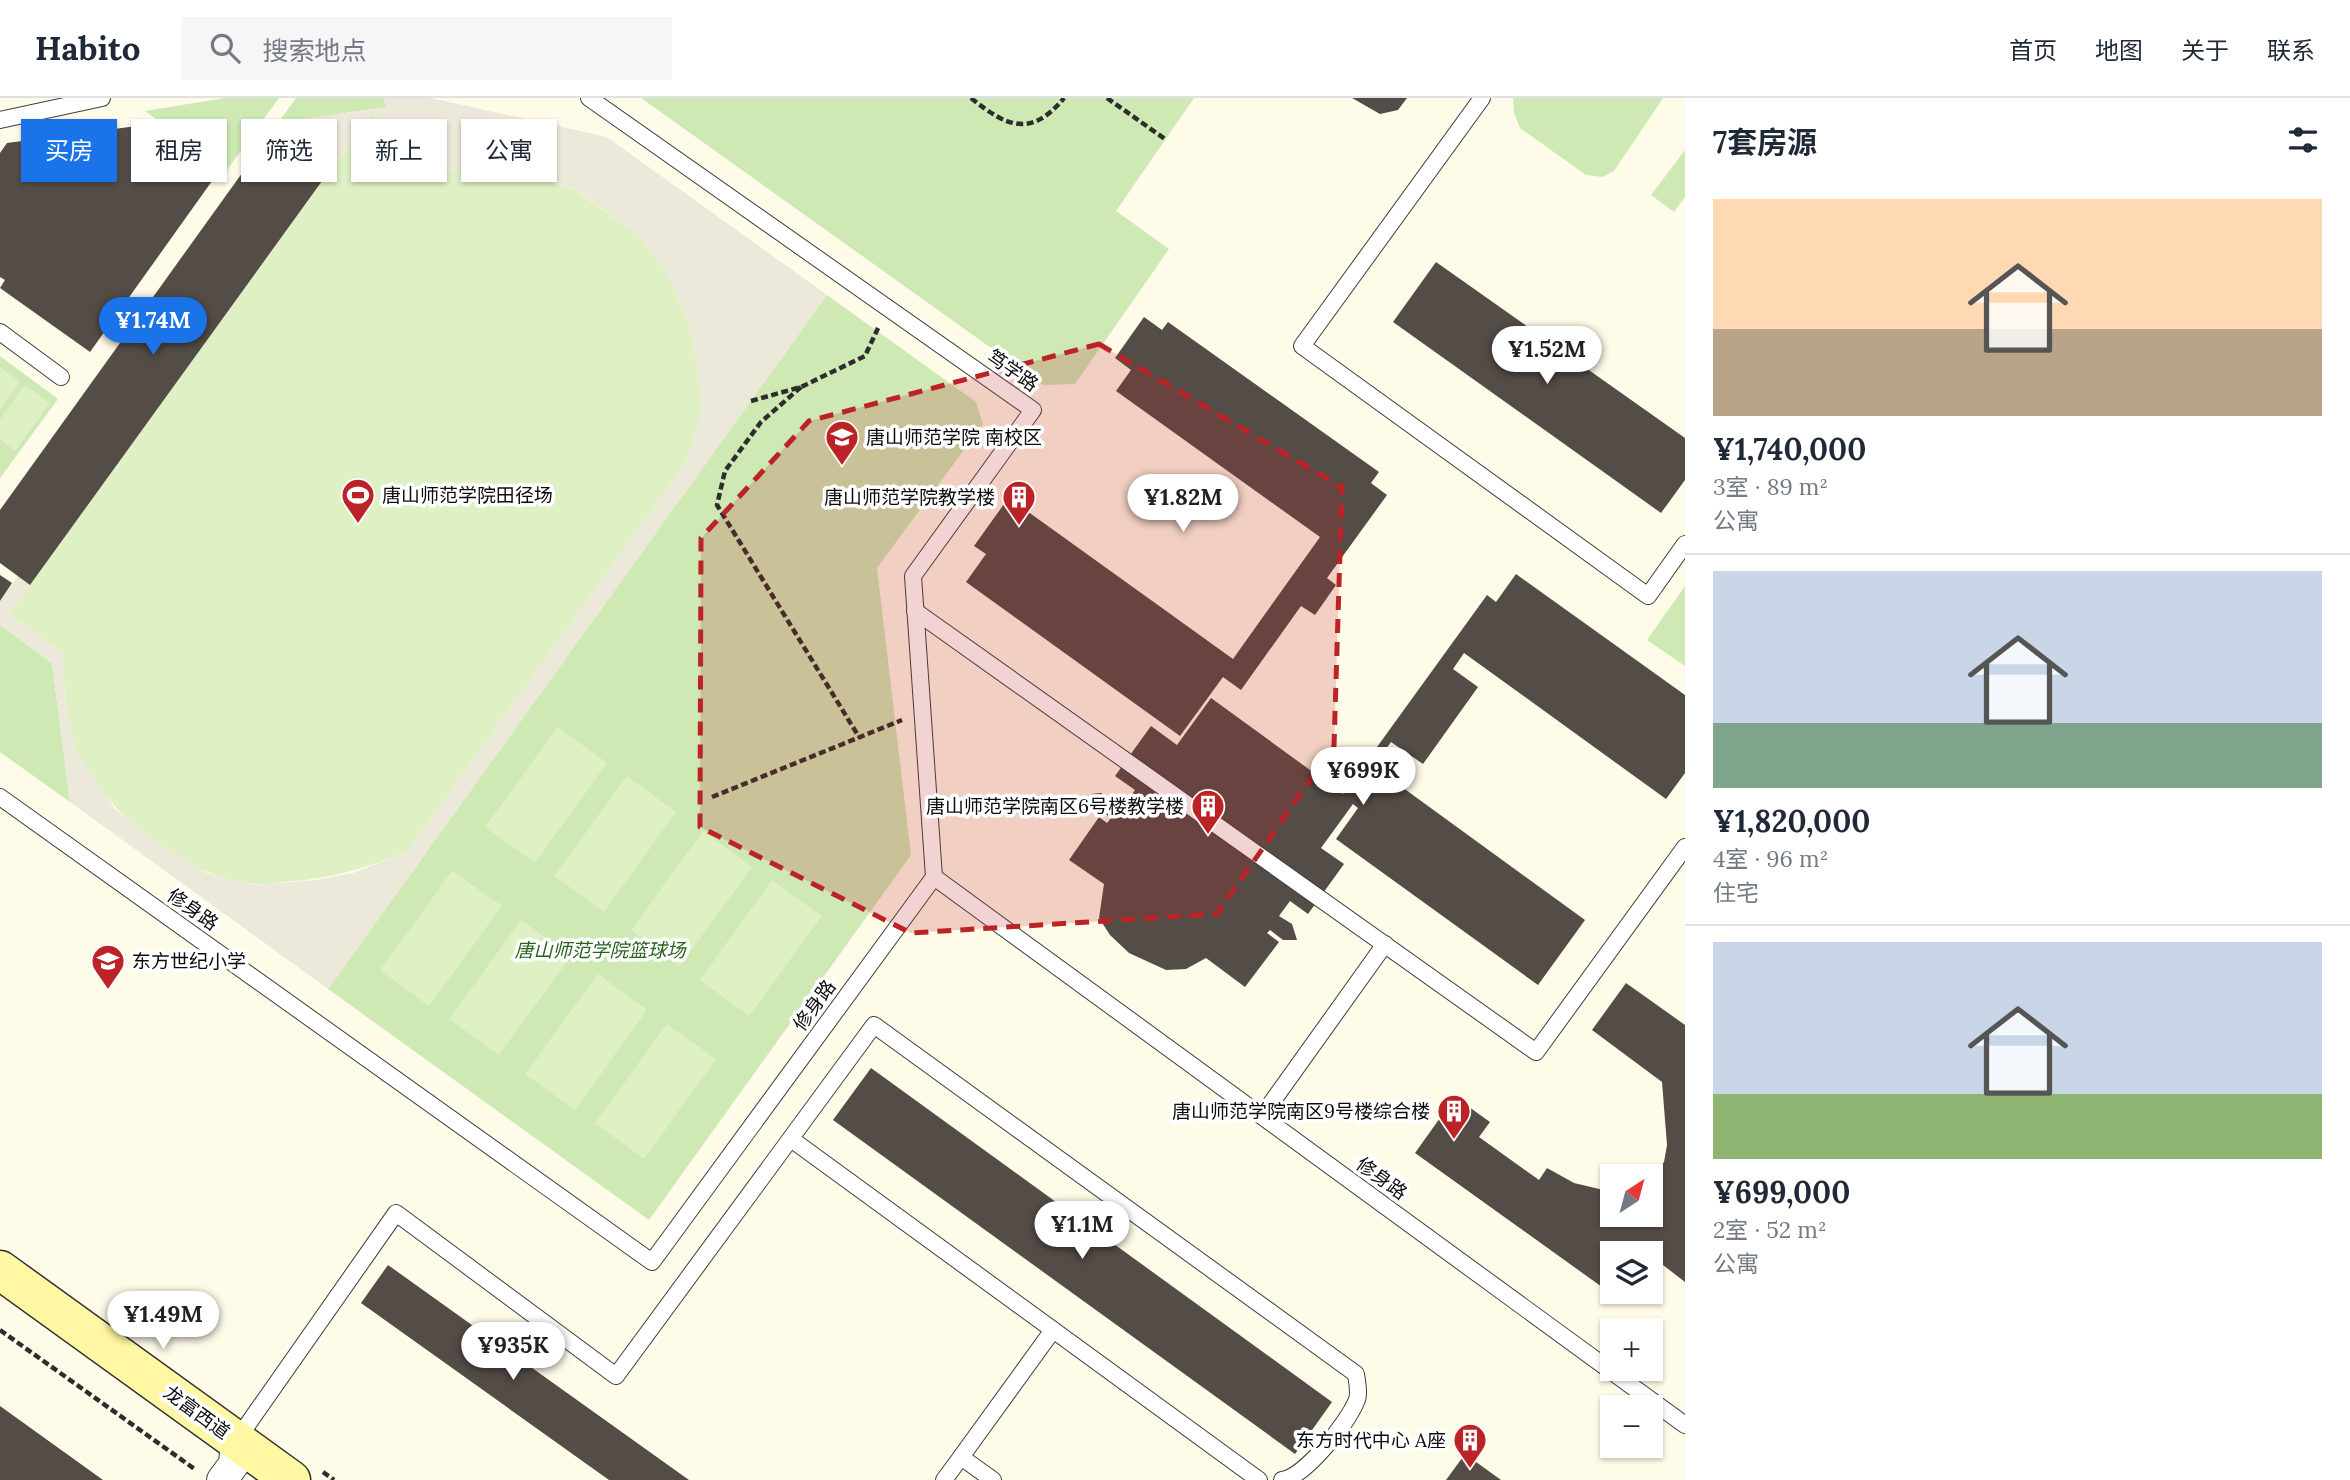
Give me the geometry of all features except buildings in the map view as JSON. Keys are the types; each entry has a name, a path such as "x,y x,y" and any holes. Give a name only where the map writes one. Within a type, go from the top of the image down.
{"main road":[{"name":"龙富西道","path":"0,1270 230,1467"},
{"name":"龙富西道","path":"0,1296 230,1467 291,1480"}],"lane":[{"path":"0,120 102,98"},
{"name":"笃学路","path":"589,98 1033,410 913,576 934,877"},
{"path":"1482,98 1302,346 1648,596 1684,548"},
{"path":"0,332 61,377"},
{"path":"915,611 1536,1052 1685,847"},
{"name":"修身路","path":"0,797 652,1262 934,877 1680,1422"},
{"path":"1262,1116 1385,944"},
{"path":"230,1467 396,1213 616,1376 874,1025 1356,1374 1358,1400 1309,1466 1290,1479 1282,1480"},
{"path":"791,1139 1259,1480"},
{"path":"944,1480 1053,1330"},
{"path":"1680,1422 1685,1404"},
{"path":"961,1457 993,1480"}],"path":[{"path":"971,98 1011,125 1034,124 1050,114 1063,98"},
{"path":"1107,98 1165,139"},
{"path":"751,401 801,387 865,356 888,308"},
{"path":"801,387 761,422 724,471 716,505 859,737"},
{"path":"712,797 923,711"},
{"path":"0,1330 230,1467"}],"highlighted area":[{"path":"1099,344 1342,487 1334,746 1217,914 911,933 700,827 701,538 809,421"}],"green space":[{"path":"225,98 279,98 264,119 241,119 241,151 227,170 227,119 156,119 145,111"},
{"path":"296,98 383,98 387,107 303,119 281,119"},
{"path":"641,98 1194,98 1116,211 1169,249 1075,384 1043,385"},
{"path":"1513,98 1663,98 1614,171 1602,177 1586,175 1520,128 1514,113"},
{"name":"唐山师范学院田径场","path":"372,113 380,119 368,119"},
{"name":"唐山师范学院田径场","path":"351,142 351,182 447,182 447,167 454,172 461,172 461,182 551,182 575,190 640,236 670,278 693,336 703,410 685,464 407,852 362,868 332,875 301,881 252,884 200,869 175,855 151,839 109,800 92,778 73,744 66,706 65,655 9,614 322,182 337,182 337,161"},
{"path":"1685,150 1685,197 1674,212 1651,195"},
{"name":"唐山师范学院篮球场","path":"827,295 976,402 983,424 877,568 911,855 649,1220 328,989"},
{"path":"0,356 58,399 0,478"},
{"path":"0,367 20,382 0,409"},
{"path":"25,385 50,403 15,451 0,439 0,419"},
{"path":"1685,586 1685,666 1647,640"},
{"path":"0,625 52,663 70,802 0,752"},
{"path":"558,727 607,763 535,863 485,827"},
{"path":"627,776 676,812 604,912 554,876"},
{"path":"703,831 752,867 680,966 631,930"},
{"path":"452,871 502,906 429,1006 380,970"},
{"path":"772,880 822,916 749,1016 700,980"},
{"path":"521,920 571,956 499,1055 449,1019"},
{"path":"598,974 647,1010 575,1110 525,1074"},
{"path":"667,1024 716,1059 644,1159 595,1123"}],"shaded area":[{"path":"383,98 431,98 526,119 461,119 461,172 454,172 447,167 447,119 380,119 372,113 368,119 351,119 351,142 337,161 337,119 303,119 386,107"},
{"path":"557,126 607,137 827,295 328,989 70,802 52,663 0,625 0,601 18,576 30,585 9,614 65,655 65,698 77,753 114,808 149,837 207,873 254,885 317,880 353,873 407,852 685,464 703,410 693,336 670,278 640,236 576,190 552,182 557,182"}],"place":[{"name":"唐山师范学院 南校区","path":"842,467"},
{"name":"唐山师范学院田径场","path":"358,525"},
{"name":"唐山师范学院教学楼","path":"1019,527"},
{"name":"唐山师范学院南区6号楼教学楼","path":"1208,836"},
{"name":"东方世纪小学","path":"108,991"},
{"name":"唐山师范学院南区9号楼综合楼","path":"1454,1141"},
{"name":"东方时代中心 A座","path":"1470,1470"}]}
